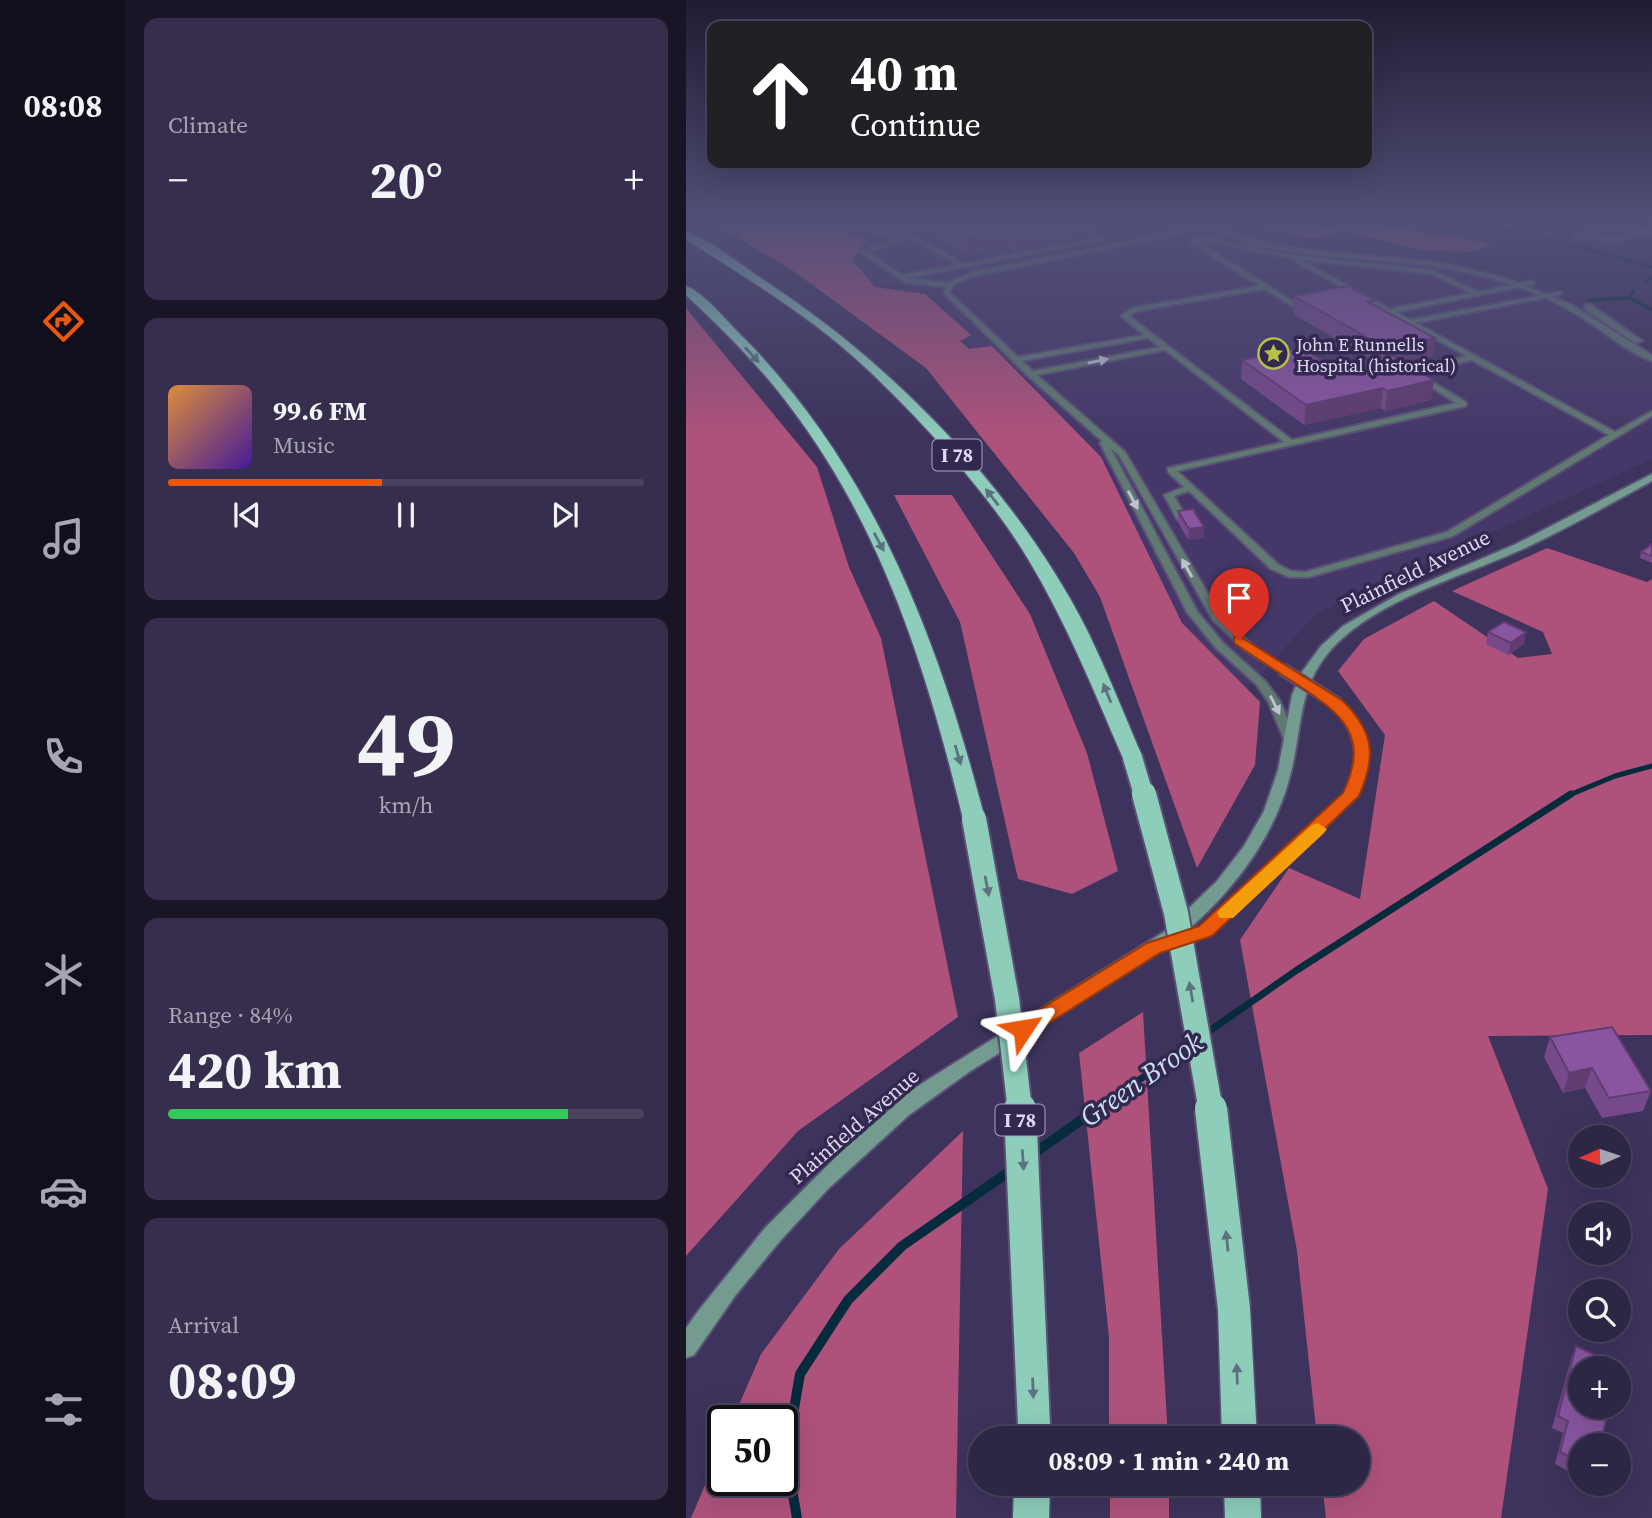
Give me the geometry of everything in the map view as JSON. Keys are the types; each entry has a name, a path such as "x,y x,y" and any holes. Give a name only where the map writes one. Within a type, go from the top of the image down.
{"highway":[{"name":"I 78","path":"691,294 770,374 835,461 909,607 948,720 974,819 1004,976 1015,1061 1025,1180 1034,1426"},
{"name":"I 78","path":"776,294 871,365 973,473 1035,556 1077,629 1132,756 1163,858 1183,950 1221,1182 1234,1309 1239,1426"},
{"path":"1031,1518 1032,1496"},
{"path":"1242,1496 1243,1518"}],"main road":[{"name":"Plainfield Avenue","path":"686,1347 758,1251 816,1187 856,1149 917,1097 1153,948 1191,919 1227,880 1253,845 1272,808 1284,772 1297,695 1309,669 1323,649 1348,627 1388,605 1523,545 1652,477"}],"street":[{"path":"1545,294 1652,358"},
{"path":"1561,294 1594,310 1652,349"}],"lane":[{"path":"947,294 1128,461 1217,618 1249,648 1338,705 1354,725 1364,755 1362,770 1350,796 1206,931 1153,948"},
{"path":"1227,294 1126,312 1125,318 1291,443"},
{"path":"1276,294 1296,306 1321,302"},
{"path":"1389,310 1478,294"},
{"path":"1410,322 1554,294"},
{"path":"1347,297 1361,295 1616,436"},
{"path":"1016,360 1148,336"},
{"path":"1031,374 1166,348"},
{"path":"1474,357 1411,372 1463,404 1171,470 1275,566 1289,574 1305,575 1450,534 1652,413"},
{"path":"1102,439 1192,612 1219,645 1261,683 1274,701 1290,737"},
{"path":"1182,519 1168,495 1190,488"}],"shaded area":[{"path":"825,294 925,294 971,335 960,341 969,349 992,346 1101,457 1182,623 1260,702 1255,765 1197,868 1100,597 1074,553 926,368"},
{"path":"909,294 1536,294 1632,353 1652,362 1652,459 1317,613 1230,708 1079,453"},
{"path":"686,308 817,467 849,567 881,638 958,1017 798,1131 686,1256"},
{"path":"894,495 952,495 1030,614 1087,753 1118,871 1072,894 1018,879 960,622"},
{"path":"1547,548 1647,582 1652,579 1652,1035 1488,1036 1548,1189 1501,1518 1326,1518 1323,1496 1370,1496 1370,1426 1316,1426 1297,1251 1240,940 1289,868 1360,899 1385,735 1338,671 1364,639 1434,601 1518,658 1552,654 1543,632 1452,591"},
{"path":"1143,1012 1167,1426 1109,1426 1109,1337 1079,1053"},
{"path":"963,1131 956,1518 691,1518 707,1480 707,1496 798,1496 798,1405 739,1405 761,1354 839,1249"},
{"path":"1110,1496 1169,1496 1169,1518 1110,1518"}],"building":[{"path":"1362,294 1375,301 1368,302 1435,338 1386,348 1294,296"},
{"path":"1302,348 1335,369 1392,356 1434,380 1306,405 1242,360"},
{"path":"1193,509 1204,527 1189,529 1178,511"},
{"path":"1652,544 1652,556 1641,552"},
{"path":"1504,622 1526,632 1511,643 1488,632"},
{"path":"1612,1027 1651,1091 1609,1098 1592,1068 1569,1073 1550,1037"},
{"path":"1576,1346 1598,1356 1573,1356"},
{"path":"1568,1377 1568,1419 1606,1419 1603,1433 1568,1433 1568,1456 1560,1452 1568,1421 1558,1416"}],"waterway":[{"path":"1630,298 1632,294"},
{"path":"1589,300 1630,298"},
{"path":"1630,298 1652,310"},
{"name":"Green Brook","path":"1570,795 1615,776 1652,766"},
{"name":"Green Brook","path":"1205,1034 1297,970 1570,795"},
{"name":"Green Brook","path":"1095,1111 1193,1042"},
{"name":"Green Brook","path":"1033,1154 1097,1109"},
{"name":"Green Brook","path":"797,1518 786,1455 800,1374 848,1300 902,1246 1013,1169"}],"slow traffic":[{"path":"1226,913 1318,829"}],"place":[{"name":"John E Runnells Hospital (historical)","path":"1273,354"}],"route":[{"path":"1023,1029 1153,948 1206,931 1338,811 1350,796 1362,770 1364,755 1361,740 1348,714 1239,640"}]}
